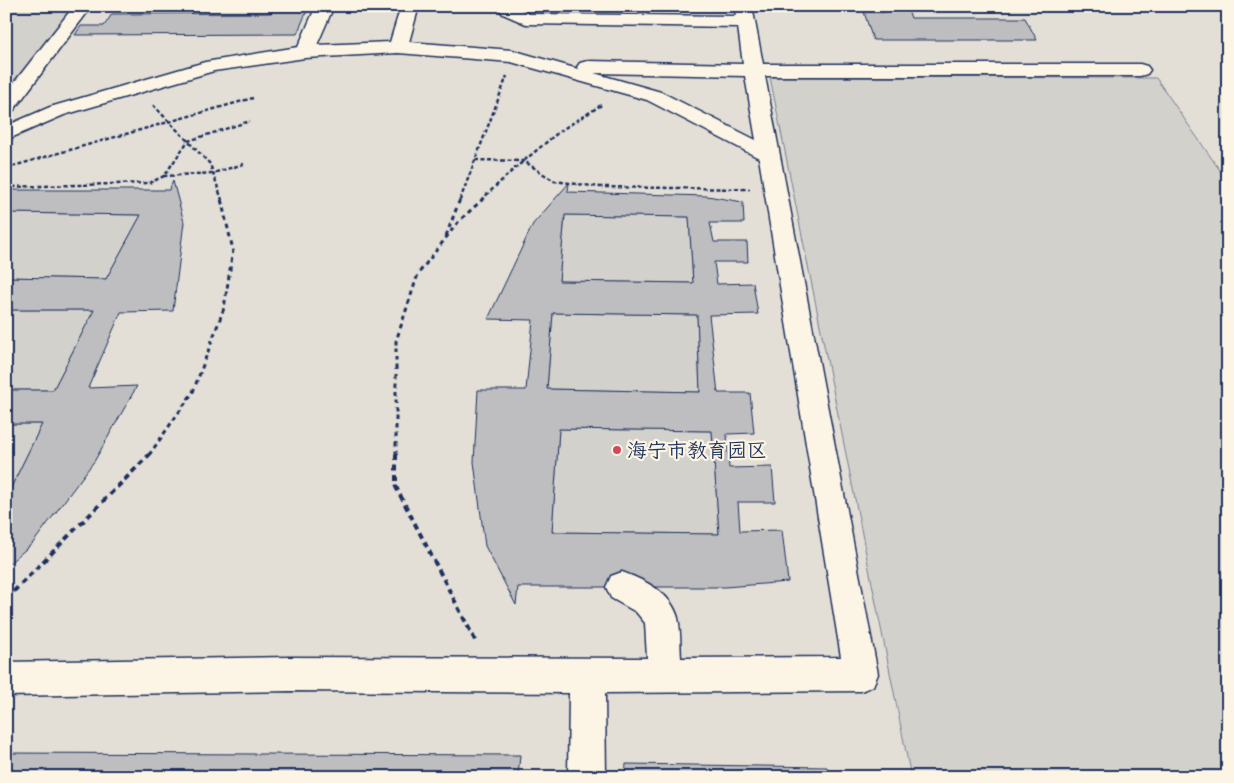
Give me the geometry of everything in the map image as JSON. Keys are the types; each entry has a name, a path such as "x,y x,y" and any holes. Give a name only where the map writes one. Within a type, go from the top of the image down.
{"street":[{"path":"6,108 83,6"},
{"path":"305,52 324,6"},
{"path":"398,47 410,6"},
{"path":"6,679 289,674 587,676 861,674 744,14 526,19 509,10 510,6"},
{"path":"6,134 57,110 212,66 305,52 398,47 512,56 654,96 769,155"},
{"path":"549,67 754,70 1140,70"},
{"path":"622,587 648,601 661,618 665,675"},
{"path":"587,676 587,777"}],"path":[{"path":"444,241 508,76"},
{"path":"6,599 147,459 193,392 224,308 233,250 221,197 210,164 135,88"},
{"path":"494,675 396,487 396,340 418,274 459,222 524,161 560,132 626,88"},
{"path":"6,168 253,98"},
{"path":"164,176 188,141 250,120"},
{"path":"475,160 524,161 554,181 600,187 775,189"},
{"path":"6,188 149,183 164,176 213,173 244,164"}],"shaded area":[{"name":"海宁市教育园区","path":"6,6 1228,6 1228,777 6,777"},
{"path":"6,6 83,6 6,107"},
{"path":"770,77 1156,78 1228,182 1228,777 911,777"},
{"path":"9,213 141,215 106,279 6,277 6,217"},
{"path":"565,215 689,217 693,283 559,281"},
{"path":"6,310 94,310 53,390 6,390"},
{"path":"553,313 697,315 700,392 547,389"},
{"path":"6,424 42,424 6,498"},
{"path":"559,429 712,431 719,534 552,532"}],"building":[{"path":"275,6 309,6 297,34 75,35 81,26 104,26 112,14 271,13"},
{"path":"551,6 697,6 697,8 551,9"},
{"path":"882,6 906,6 911,18 1025,18 1037,40 873,40 864,12 885,12"},
{"path":"173,181 184,222 173,311 121,312 88,388 137,386 95,460 33,543 6,566 6,498 42,424 6,424 6,390 53,390 94,310 6,310 6,277 106,279 141,215 9,213 6,217 6,190 169,190"},
{"path":"569,183 568,192 707,196 743,202 744,223 710,223 714,242 747,242 748,262 714,262 717,284 753,283 758,314 709,315 718,393 750,393 754,433 727,434 729,468 772,467 775,502 738,502 740,531 782,530 788,582 725,587 518,587 516,605 485,546 474,462 478,390 526,390 533,320 488,319 533,224","holes":["565,215 689,217 693,283 559,281","553,313 697,315 700,392 547,389","559,429 712,431 719,534 552,532"]},
{"path":"6,753 520,755 518,777 6,777"},
{"path":"626,764 827,767 828,777 625,777"}],"place":[{"name":"海宁市教育园区","path":"617,450"}]}
